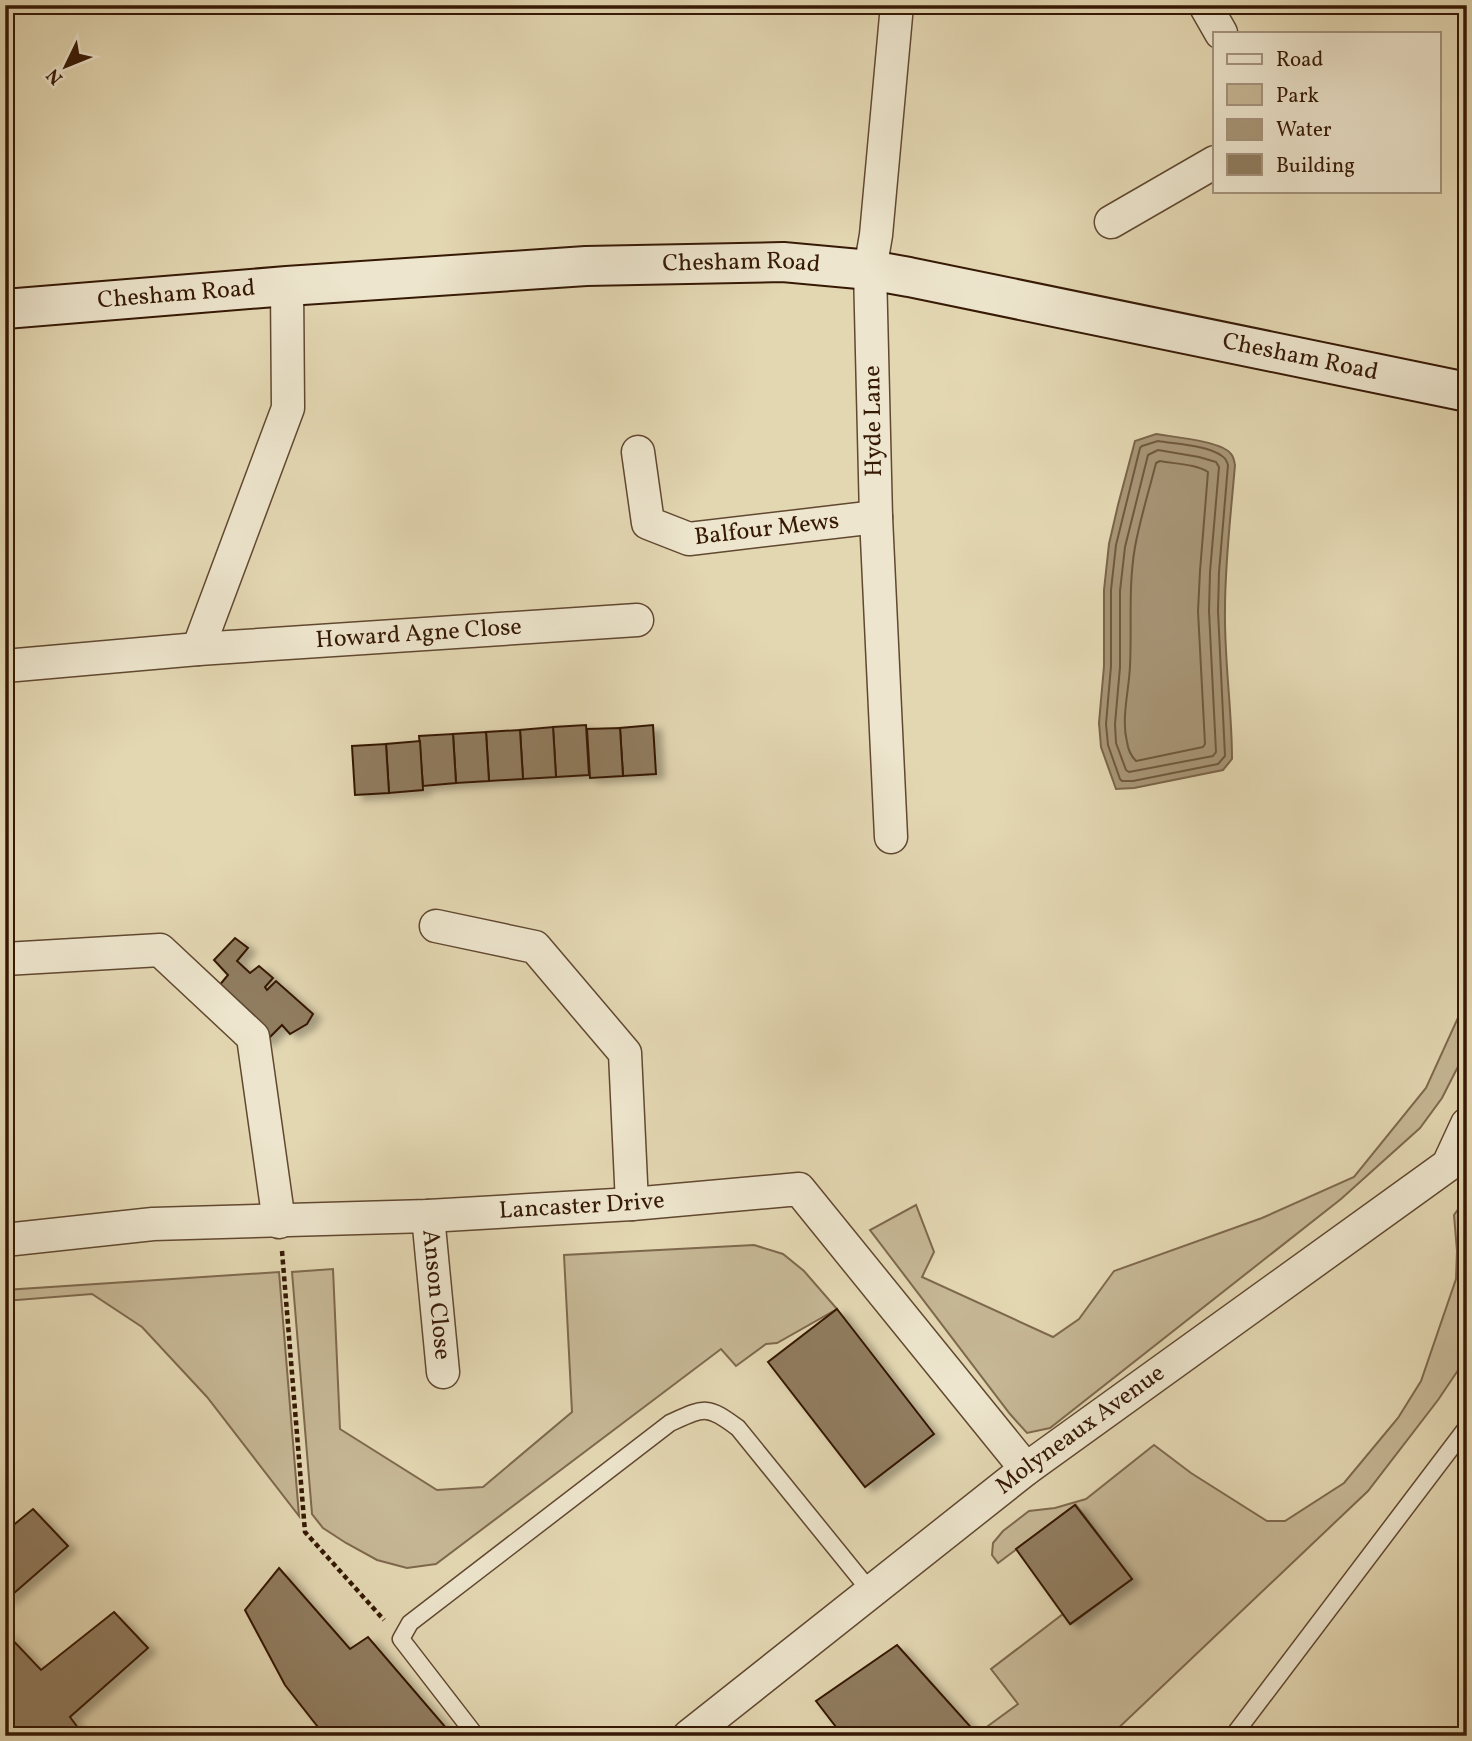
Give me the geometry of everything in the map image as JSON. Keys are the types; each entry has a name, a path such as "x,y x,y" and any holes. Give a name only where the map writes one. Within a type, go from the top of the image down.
{"main road":[{"name":"Chesham Road","path":"5,309 586,265 783,262 870,270 1467,392"}],"street":[{"name":"Hyde Lane","path":"891,838 876,517 870,270 876,235 897,5"},
{"path":"1205,5 1220,32"},
{"path":"1111,222 1213,163"},
{"path":"198,649 288,408 287,286"},
{"name":"Balfour Mews","path":"638,452 648,523 689,539 876,517"},
{"name":"Howard Agne Close","path":"5,666 198,649 637,620"},
{"path":"436,926 535,947 625,1053 632,1204"},
{"path":"5,958 160,950 253,1037 279,1222"},
{"name":"Molyneaux Avenue","path":"689,1736 1026,1469 1448,1165 1467,1124"},
{"name":"Lancaster Drive","path":"5,1240 153,1224 428,1216 632,1204 799,1189 1026,1469"},
{"name":"Anson Close","path":"428,1216 443,1372"}],"lane":[{"path":"477,1736 401,1639 410,1623 670,1423 697,1411 716,1412 738,1428 871,1592"},
{"path":"1233,1736 1467,1427"}],"path":[{"path":"279,1222 305,1532 401,1639"}],"green space":[{"path":"1467,998 1467,1049 1442,1098 1420,1128 1341,1199 1050,1428 1027,1433 870,1230 916,1205 934,1252 922,1277 1053,1337 1079,1319 1114,1271 1262,1218 1354,1177 1426,1088"},
{"path":"1467,1197 1467,1357 1438,1400 1368,1491 1110,1736 978,1736 977,1734 1018,1704 991,1669 1063,1614 1071,1624 1132,1579 1076,1505 998,1563 992,1555 993,1543 1003,1531 1029,1511 1055,1508 1086,1499 1154,1445 1191,1473 1267,1521 1285,1521 1344,1483 1398,1418 1421,1381 1456,1279 1454,1215"},
{"path":"754,1245 783,1254 804,1271 837,1309 777,1343 766,1344 736,1366 721,1349 436,1564 407,1568 377,1560 323,1528 312,1514 292,1272 333,1269 340,1429 437,1490 483,1487 572,1412 564,1255"},
{"path":"279,1272 299,1516 207,1397 142,1327 92,1294 5,1301 5,1290"}],"water":[{"path":"1156,434 1218,446 1233,456 1235,465 1225,609 1232,759 1223,770 1134,788 1116,789 1101,747 1099,723 1104,666 1104,590 1109,544 1135,441"}],"building":[{"path":"586,725 589,775 556,777 553,727"},
{"path":"653,725 656,774 623,776 620,728"},
{"path":"553,727 556,777 523,779 520,730"},
{"path":"620,728 623,776 590,778 587,729"},
{"path":"520,730 523,779 489,781 486,732"},
{"path":"486,732 489,781 456,783 453,734"},
{"path":"453,734 456,783 423,786 419,736"},
{"path":"420,741 423,790 389,793 386,744"},
{"path":"386,744 389,793 355,795 352,746"},
{"path":"235,938 248,948 237,961 250,973 259,966 273,978 265,987 267,990 276,981 313,1014 307,1024 290,1034 282,1025 265,1042 213,993 228,975 214,960"},
{"path":"837,1309 934,1434 865,1487 768,1362"},
{"path":"1075,1505 1132,1579 1070,1624 1016,1549"},
{"path":"33,1509 68,1546 5,1601 5,1532"},
{"path":"279,1568 350,1649 368,1637 453,1736 325,1736 285,1685 245,1610"},
{"path":"114,1612 148,1648 70,1717 84,1736 5,1736 5,1632 41,1670"},
{"path":"897,1645 978,1736 843,1736 816,1701"}]}
